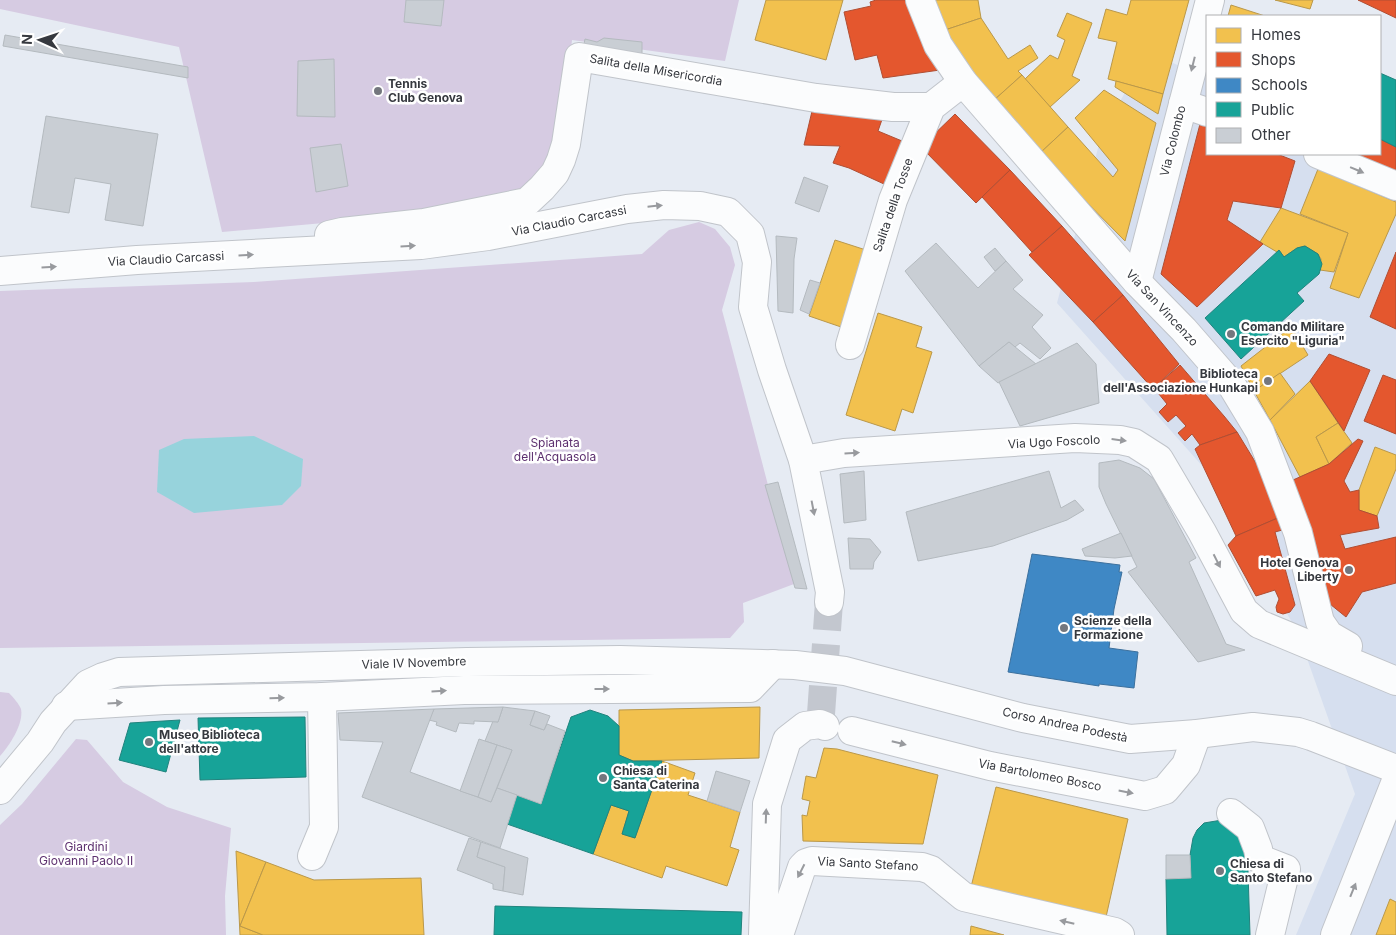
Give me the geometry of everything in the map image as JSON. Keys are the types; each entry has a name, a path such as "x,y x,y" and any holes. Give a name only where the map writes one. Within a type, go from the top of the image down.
{"street":[{"name":"Via San Vincenzo","path":"920,0 938,45 964,82 1137,282 1184,330 1231,384 1260,432 1298,533 1320,622 1329,635 1348,653 1396,681"},
{"name":"Via Colombo","path":"1208,15 1210,0"},
{"name":"Via Colombo","path":"1137,282 1195,108 1206,29"},
{"name":"Salita della Misericordia","path":"309,240 342,232 424,223 527,202 542,188 554,173 561,160 566,144 579,57 816,98 894,106 931,107"},
{"path":"931,107 964,82"},
{"name":"Salita della Tosse","path":"850,345 893,200 931,107"},
{"path":"1320,155 1396,186"},
{"name":"Via Claudio Carcassi","path":"0,271 137,260 420,245 488,236 627,209 664,205 700,206 728,212 750,234 756,262 753,307 772,370 804,460 830,592 829,602"},
{"name":"Via Ugo Foscolo","path":"804,460 844,453 1075,438 1120,440 1134,443 1158,459 1202,532 1244,611 1259,624 1348,653"},
{"name":"Viale IV Novembre","path":"0,790 40,742 66,706 88,684 102,676 119,672 467,662 620,660 796,666"},
{"path":"66,706 164,700 464,690 750,688 796,666"},
{"name":"Corso Andrea Podestà","path":"796,666 845,671 1022,718 1130,739 1197,734 1253,727 1298,732 1396,769"},
{"path":"312,856 324,827 322,696"},
{"path":"763,935 767,804 786,740 804,726 822,721"},
{"name":"Via Bartolomeo Bosco","path":"852,731 990,766 1146,796 1165,790 1186,765 1197,734"},
{"path":"1335,935 1396,782"},
{"path":"1232,813 1250,828 1260,859 1286,869 1270,935"},
{"name":"Via Santo Stefano","path":"779,935 802,867 806,862 812,860 922,867 931,870 959,893 969,898 1117,934"}],"shaded area":[{"path":"1148,52 1206,78 1206,155 1381,155 1396,161 1396,935 1296,935 1355,794 1298,633 1205,469 1057,303 1102,133"}],"green space":[{"name":"Tennis Club Genova","path":"0,0 739,0 725,61 572,40 561,141 535,186 424,214 222,232 179,47 0,9"},
{"name":"Spianata dell'Acquasola","path":"699,222 715,229 730,247 735,265 722,310 794,584 743,603 744,622 730,638 0,648 0,291 254,282 642,254 669,230"},
{"path":"0,692 11,695 21,709 21,715 15,734 8,747 0,756"},
{"name":"Giardini Giovanni Paolo II","path":"76,739 87,740 123,782 167,807 231,828 225,896 226,935 0,935 0,825 22,804"}],"water":[{"path":"254,436 303,459 301,486 282,505 194,513 157,492 159,450 184,439"}],"building: Homes":[{"path":"766,0 843,0 826,60 755,40"},
{"path":"928,0 978,0 981,18 942,31"},
{"path":"1131,0 1189,0 1163,94 1108,79 1117,42 1098,38 1106,9 1127,15"},
{"path":"1275,0 1313,0 1310,9"},
{"path":"1231,5 1262,15 1228,15"},
{"path":"1067,13 1092,23 1072,76 1080,80 1050,107 1025,79 1050,55 1058,59 1065,40 1057,36"},
{"path":"981,18 1008,59 1030,45 1038,58 1018,71 1022,75 993,101 942,31"},
{"path":"1022,75 1068,127 1039,154 993,101"},
{"path":"1116,81 1163,94 1158,114 1115,87"},
{"path":"1104,90 1156,123 1125,241 1039,154 1068,127 1113,177 1118,170 1075,118"},
{"path":"1318,169 1396,202 1396,214 1359,298 1330,288 1348,233 1300,214"},
{"path":"1281,208 1348,233 1334,272 1320,270 1321,259 1318,254 1305,246 1297,248 1284,257 1279,250 1277,252 1260,242"},
{"path":"835,240 869,251 844,328 809,316"},
{"path":"878,313 922,327 916,347 932,352 913,413 902,409 895,431 846,415"},
{"path":"1291,327 1308,355 1254,391 1241,366"},
{"path":"1280,373 1295,394 1270,420 1254,391"},
{"path":"1310,381 1338,423 1316,437 1329,464 1300,477 1270,420"},
{"path":"1338,423 1352,443 1329,464 1316,437"},
{"path":"1375,447 1396,455 1396,469 1377,516 1359,510 1359,490"},
{"path":"760,707 759,758 633,761 619,755 619,710"},
{"path":"824,748 837,749 938,775 923,844 803,841 802,815 807,816 810,801 802,799 806,776 816,778"},
{"path":"662,761 695,773 688,795 740,812 730,847 739,850 727,886 666,866 662,878 593,854 611,805 629,811 622,834 635,838"},
{"path":"996,787 1128,819 1106,917 971,887"},
{"path":"236,851 266,862 240,926 263,935 240,935"},
{"path":"266,862 314,880 421,878 424,935 263,935 240,926"},
{"path":"1390,899 1396,902 1396,935 1376,935"},
{"path":"971,926 1004,935 970,935"}],"building: Shops":[{"path":"876,0 911,0 940,70 883,78 877,55 855,60 844,12 871,6 870,2"},
{"path":"1358,0 1396,0 1396,18"},
{"path":"813,107 886,108 878,131 902,141 884,184 833,163 840,146 804,145"},
{"path":"955,114 1010,170 976,203 921,147"},
{"path":"1200,124 1206,126 1206,155 1280,155 1295,161 1281,208 1233,201 1227,220 1263,244 1197,307 1161,274"},
{"path":"1381,140 1396,147 1396,173 1351,155 1381,155"},
{"path":"1010,170 1062,226 1032,252 982,197"},
{"path":"1062,226 1123,295 1093,322 1029,255"},
{"path":"1396,252 1396,329 1370,317"},
{"path":"1123,295 1179,364 1153,389 1093,322"},
{"path":"1329,354 1370,370 1344,431 1310,381"},
{"path":"1180,365 1237,432 1200,445 1192,434 1185,441 1178,433 1186,426 1176,415 1168,422 1159,412 1167,404 1154,388"},
{"path":"1383,375 1396,380 1396,434 1364,421"},
{"path":"1237,432 1262,473 1280,517 1236,536 1195,449 1200,445"},
{"path":"1358,439 1363,441 1344,481 1350,492 1359,490 1359,510 1377,516 1379,528 1340,535 1345,549 1396,537 1396,583 1362,592 1346,617 1325,600 1293,480 1329,464"},
{"path":"1280,517 1286,529 1275,532 1295,605 1290,612 1283,614 1277,612 1276,607 1279,599 1275,590 1256,596 1228,545 1236,536"}],"building: Schools":[{"name":"Scienze della Formazione","path":"1032,554 1120,565 1119,572 1122,572 1114,609 1109,648 1138,652 1134,688 1099,684 1099,686 1008,672"}],"building: Public":[{"path":"1381,73 1396,80 1396,147 1381,140"},
{"path":"1305,246 1318,254 1322,264 1319,274 1297,293 1304,301 1241,359 1205,318 1279,250 1284,257 1297,248"},
{"name":"Chiesa di Santa Caterina","path":"590,710 608,716 619,726 619,755 633,761 662,761 635,838 622,834 629,811 611,805 593,854 507,824 517,795 541,804 571,717"},
{"path":"305,717 306,777 200,780 198,718"},
{"name":"Museo Biblioteca dell'attore","path":"180,720 166,772 119,760 130,723"},
{"name":"Chiesa di Santo Stefano","path":"1228,819 1247,839 1250,935 1167,935 1166,879 1191,878 1190,855 1193,838 1197,830 1204,823"},
{"path":"495,906 742,912 741,935 494,935"}],"building: Other":[{"path":"406,0 444,0 441,26 404,22"},
{"path":"5,35 188,67 188,78 3,46"},
{"path":"604,38 642,42 642,56 583,49 585,39 597,42"},
{"path":"334,59 335,117 297,116 298,61"},
{"path":"46,116 158,134 143,226 105,220 111,184 75,178 69,213 31,207"},
{"path":"341,144 348,186 316,192 310,148"},
{"path":"804,177 828,186 819,212 795,203"},
{"path":"776,236 797,238 794,259 793,313 778,311"},
{"path":"936,243 978,288 1006,261 1023,280 1013,289 1043,315 1032,327 1051,348 1040,359 1020,343 1015,347 1009,342 979,366 905,271"},
{"path":"995,248 1006,261 995,271 984,257"},
{"path":"810,280 820,283 809,314 800,310"},
{"path":"1009,342 1036,364 998,383 979,366"},
{"path":"1077,343 1096,364 1099,403 1020,426 999,382"},
{"path":"1119,460 1140,468 1154,479 1196,558 1189,562 1226,644 1245,650 1198,662 1128,572 1137,567 1099,487 1099,463"},
{"path":"864,471 866,520 844,523 840,474"},
{"path":"1049,471 1061,508 1075,500 1084,510 1067,520 993,546 918,561 906,512"},
{"path":"778,482 807,589 795,588 765,485"},
{"path":"1121,533 1132,556 1115,558 1085,556 1082,549"},
{"path":"848,538 870,539 881,552 874,562 873,569 850,569"},
{"path":"503,707 535,711 530,725 544,730 547,724 565,731 541,804 497,788 512,750 485,741 493,721 498,722"},
{"path":"503,707 498,722 474,721 474,724 459,723 456,732 436,725 437,722 429,720 434,709"},
{"path":"434,709 410,772 491,802 497,788 517,795 500,848 362,797 383,742 340,740 338,713"},
{"path":"535,711 550,716 544,730 530,725"},
{"path":"479,739 497,745 478,797 460,791"},
{"path":"497,745 512,750 491,802 478,797"},
{"path":"716,771 750,781 740,812 707,801"},
{"path":"469,838 481,842 477,857 505,867 503,891 493,889 493,884 457,870"},
{"path":"481,842 528,858 523,895 503,891 505,867 477,857"},
{"path":"1166,855 1190,855 1191,878 1166,879"}],"tunnel":[{"path":"821,714 829,602"}],"place":[{"name":"Tennis Club Genova","path":"378,91"},
{"name":"Comando Militare Esercito \"Liguria\"","path":"1231,334"},
{"name":"Biblioteca dell'Associazione Hunkapi","path":"1268,381"},
{"name":"Hotel Genova Liberty","path":"1349,570"},
{"name":"Scienze della Formazione","path":"1064,628"},
{"name":"Museo Biblioteca dell'attore","path":"149,742"},
{"name":"Chiesa di Santa Caterina","path":"603,778"},
{"name":"Chiesa di Santo Stefano","path":"1220,871"}]}
